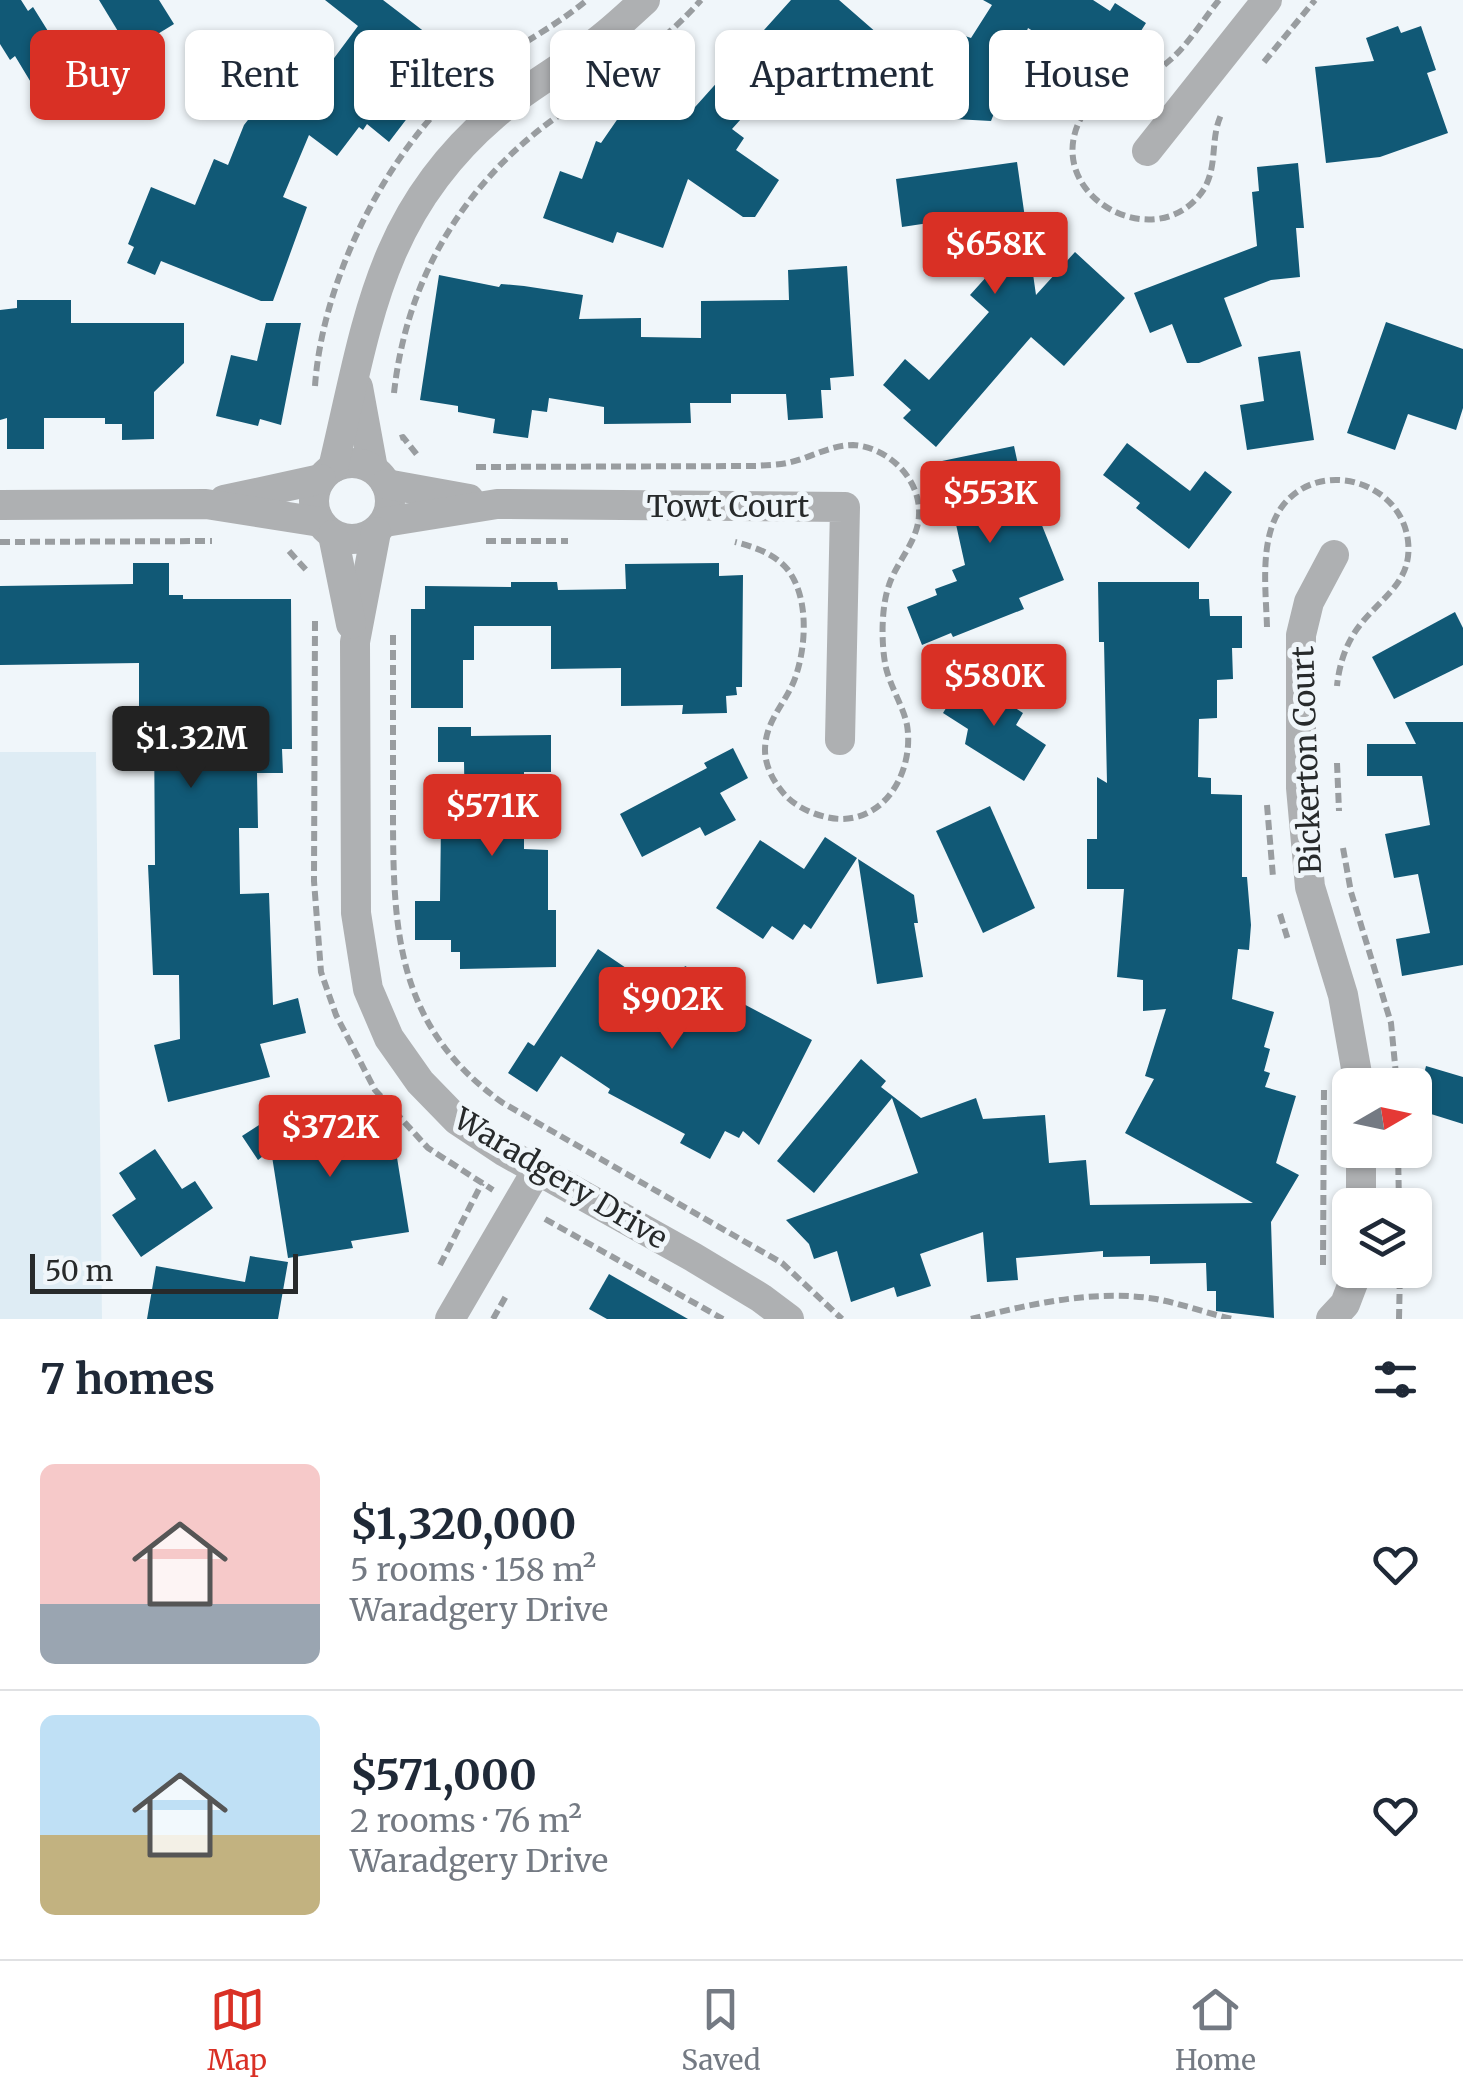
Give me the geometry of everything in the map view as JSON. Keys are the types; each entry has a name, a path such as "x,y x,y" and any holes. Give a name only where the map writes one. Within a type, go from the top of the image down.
{"street":[{"path":"326,528 313,500 327,473 356,374 371,302 394,244 421,196 442,168 498,111 588,49 645,0"},
{"path":"1147,151 1267,0"},
{"path":"0,504 206,504 326,528 354,540 380,527 390,507 356,374"},
{"path":"206,504 353,463 380,477"},
{"name":"Towt Court","path":"380,477 497,504"},
{"name":"Towt Court","path":"380,527 497,504 845,506 840,740"},
{"name":"Waradgery Drive","path":"380,527 355,642 356,913 368,989 394,1046 435,1100 476,1133 710,1267 789,1319"},
{"name":"Waradgery Drive","path":"326,528 355,642"},
{"name":"Bickerton Court","path":"1334,555 1309,602 1301,635 1301,788 1310,887 1343,995 1356,1068"},
{"path":"450,1319 537,1170"},
{"path":"1332,1319 1345,1304 1351,1288"}],"path":[{"path":"394,400 405,327 416,296 445,234 466,202 549,122 601,88 701,0"},
{"path":"473,466 756,466 788,463 852,445 876,450 896,461 913,486 920,515 912,542 889,585 884,611 885,666 906,720 910,750 890,797 865,814 842,819 810,812 789,800 773,779 765,752 769,724 793,683 802,657 803,620 798,592 788,570 770,554 729,540"},
{"path":"418,455 428,460"},
{"path":"0,542 220,541"},
{"path":"483,542 576,541"},
{"path":"288,542 293,558 308,572 316,567"},
{"path":"393,617 394,907 405,974 418,1009 440,1042 480,1087 782,1263 842,1319"},
{"path":"438,1268 482,1184"},
{"path":"548,1220 723,1319"},
{"path":"1399,1319 1400,1288"},
{"path":"971,1319 1048,1303 1108,1296 1157,1300 1232,1319"}],"shaded area":[{"path":"0,752 96,752 102,1319 0,1319"}],"building":[{"path":"0,0 21,0 28,11 33,7 47,30 30,30 30,81 15,56 10,60 0,44"},
{"path":"99,0 159,0 174,24 164,30 117,30"},
{"path":"325,0 383,0 422,30 355,30 358,26"},
{"path":"791,0 839,0 873,30 764,30"},
{"path":"983,0 1093,0 1110,11 1115,3 1146,23 1142,30 989,30 991,120 991,121 969,120 969,37 992,5"},
{"path":"1398,26 1401,33 1421,26 1436,70 1427,73 1448,133 1380,157 1326,163 1315,67 1374,61 1366,38"},
{"path":"354,31 354,120 406,120 389,142 367,124 363,130 359,127 337,156 309,135 283,197 307,207 273,301 261,301 161,261 155,275 127,263 134,247 128,244 151,187 195,205 214,159 228,165 248,120 334,120 334,58"},
{"path":"715,85 715,120 740,120 732,129 744,138 736,150 779,180 755,217 743,217 688,179 663,248 617,232 613,243 543,218 560,171 582,179 596,141 601,143 617,120 695,120 695,107"},
{"path":"1017,162 1036,295 1075,252 1125,298 1064,366 1031,337 936,447 903,418 911,410 883,385 905,359 929,380 989,312 970,295 997,265 989,214 902,227 896,179"},
{"path":"1298,163 1304,228 1296,228 1300,277 1271,280 1224,298 1242,346 1199,363 1187,363 1172,324 1150,333 1134,293 1257,246 1252,192 1259,191 1257,167"},
{"path":"847,266 854,376 830,378 831,390 821,390 823,418 788,420 786,394 731,394 731,403 690,403 691,423 604,424 604,407 549,398 547,412 532,410 528,438 493,433 495,419 458,412 458,406 420,400 439,275 499,287 524,286 583,295 579,319 641,318 641,337 701,338 701,301 789,300 788,270"},
{"path":"17,300 71,300 71,323 184,323 184,363 154,392 154,439 122,440 122,424 105,424 105,418 44,418 44,449 7,449 7,418 0,420 0,310 17,308"},
{"path":"1386,322 1463,349 1463,408 1456,430 1408,414 1395,450 1347,433"},
{"path":"266,323 301,323 281,425 260,419 258,426 216,416 231,355 257,361"},
{"path":"1300,351 1314,440 1247,450 1240,405 1264,401 1258,357"},
{"path":"1127,443 1190,491 1205,471 1232,492 1189,549 1136,508 1140,503 1103,475"},
{"path":"1014,446 1024,492 1049,486 1055,514 1039,518 1064,580 1019,598 1024,609 922,645 907,607 937,595 935,589 957,581 952,570 965,565 942,461"},
{"path":"133,563 169,563 169,595 183,595 183,599 291,599 292,749 282,749 283,773 257,773 258,828 239,828 240,894 269,893 273,1005 298,998 306,1033 260,1044 270,1077 168,1102 154,1045 180,1039 179,975 153,975 148,865 155,865 154,725 139,726 139,663 0,665 0,586 133,584"},
{"path":"719,563 719,576 743,575 742,687 736,687 737,695 726,696 727,713 682,714 683,705 621,706 621,668 551,669 551,626 474,626 474,660 463,660 463,708 411,708 411,609 425,609 425,586 511,587 511,582 557,582 558,590 626,589 625,564"},
{"path":"1098,582 1199,582 1199,599 1209,599 1210,616 1242,616 1242,648 1232,648 1233,679 1217,680 1217,718 1199,719 1198,777 1211,778 1211,794 1242,795 1242,877 1247,877 1251,925 1249,950 1238,949 1232,999 1274,1012 1264,1047 1270,1049 1264,1071 1270,1073 1265,1087 1296,1096 1276,1163 1299,1175 1271,1222 1274,1318 1216,1311 1216,1291 1207,1291 1206,1263 1150,1264 1150,1256 1103,1257 1103,1251 1016,1258 1018,1280 987,1282 983,1232 920,1254 931,1286 897,1297 894,1287 851,1302 837,1251 814,1259 809,1244 786,1220 918,1173 892,1098 814,1193 777,1161 861,1059 886,1081 881,1087 921,1118 976,1098 983,1119 1045,1115 1049,1163 1086,1160 1090,1205 1253,1203 1125,1133 1154,1079 1145,1076 1166,1009 1143,1011 1143,980 1117,977 1124,889 1087,889 1087,839 1097,839 1097,777 1107,783 1104,642 1099,642"},
{"path":"1455,612 1463,628 1463,665 1394,699 1372,657"},
{"path":"966,676 1023,713 1016,725 1046,745 1024,781 965,744 968,729 943,713"},
{"path":"1405,722 1463,722 1463,965 1402,976 1396,939 1430,933 1418,874 1394,878 1385,834 1430,825 1422,776 1367,776 1367,744 1416,744"},
{"path":"438,727 471,727 471,736 551,735 551,772 524,772 524,849 548,850 548,910 556,910 556,967 460,969 460,952 451,952 451,940 415,940 415,901 440,901 441,822 465,822 464,762 438,762"},
{"path":"733,748 748,778 720,793 736,820 705,836 700,827 642,857 620,814 707,768 704,763"},
{"path":"990,806 1035,908 983,933 936,831"},
{"path":"825,837 857,858 811,929 804,924 793,940 772,926 763,939 716,908 760,840 804,869"},
{"path":"858,859 914,895 918,923 914,923 923,977 877,984"},
{"path":"598,949 669,997 685,966 741,996 738,1001 812,1040 759,1145 743,1131 739,1138 725,1131 710,1159 680,1143 685,1134 608,1093 610,1089 561,1056 537,1092 508,1073 528,1042 534,1046"},
{"path":"1426,1066 1463,1077 1463,1124 1432,1114 1432,1068"},
{"path":"303,1097 310,1106 321,1099 326,1107 334,1102 361,1144 394,1139 409,1232 351,1241 353,1248 288,1258 271,1150 258,1160 242,1136"},
{"path":"155,1149 182,1189 195,1181 213,1208 141,1257 112,1215 136,1199 119,1173"},
{"path":"250,1256 288,1262 278,1319 147,1319 156,1266 245,1282"},
{"path":"609,1274 688,1319 607,1319 589,1309"}]}
